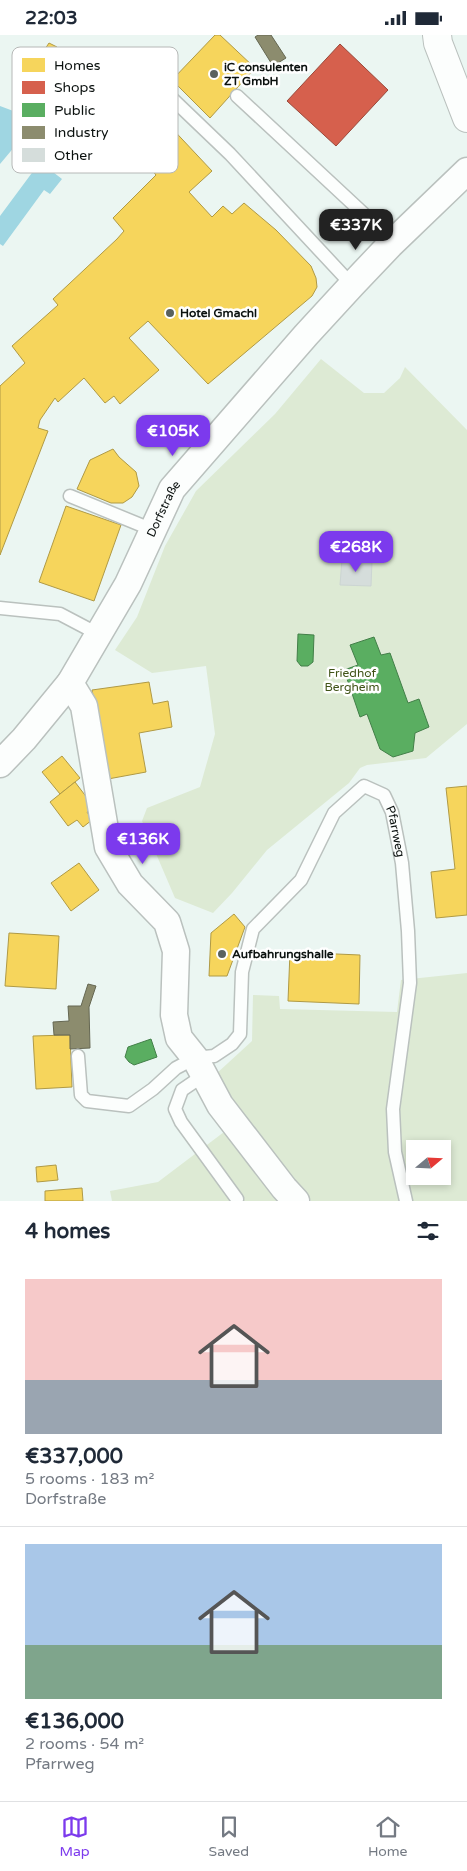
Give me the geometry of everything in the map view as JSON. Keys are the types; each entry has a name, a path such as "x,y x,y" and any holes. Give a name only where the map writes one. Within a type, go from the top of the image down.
{"main road":[{"path":"437,35 467,118"}],"street":[{"name":"Dorfstraße","path":"0,764 24,739 70,683 128,584 172,489 352,285 390,245 467,171"},
{"path":"70,683 84,706 108,847 130,884 167,922 176,951 174,1015 179,1038 200,1067 220,1105 296,1201"}],"lane":[{"path":"237,96 366,217 390,245"},
{"path":"178,104 230,154 352,285"},
{"path":"70,496 153,530"},
{"path":"0,608 60,614 98,634"},
{"name":"Pfarrweg","path":"200,1067 232,1044 240,1034 242,972 253,929 301,880 334,813 364,786 384,795 392,812 402,863 408,931 409,997 393,1109 394,1152 406,1201"},
{"path":"78,1056 81,1095 87,1101 129,1106 153,1089 176,1068 200,1067"},
{"path":"200,1067 182,1090 175,1109 181,1122 236,1199"}],"green space":[{"name":"Friedhof Bergheim","path":"321,359 364,393 384,393 400,378 405,367 467,430 467,724 426,758 367,765 360,768 349,783 267,850 213,913 175,898 142,821 147,808 200,787 215,734 206,666 152,673 115,650 137,617 165,546 196,491 275,414"},
{"path":"467,973 467,1201 311,1201 229,1103 216,1074 252,1041 253,995 279,996 280,1009 397,1012 401,980"},
{"path":"224,1132 278,1201 112,1201 110,1191 158,1182"}],"water":[{"path":"0,106 12,110 12,150 0,164"},
{"path":"32,173 54,173 62,179 50,194 44,190 3,246 0,244 0,216"}],"building: Homes":[{"name":"iC consulenten ZT GmbH","path":"215,35 220,35 255,68 210,118 178,86 178,74"},
{"path":"49,43 57,47 46,47"},
{"name":"Hotel Gmachl","path":"178,135 212,171 189,192 212,217 223,206 232,214 244,203 276,230 311,266 316,278 317,287 312,296 208,384 148,321 129,338 159,370 120,404 114,396 105,403 84,378 58,402 55,398 40,420 38,428 48,431 0,555 0,386 25,363 12,346 58,305 53,299 124,231 113,218 156,175 154,173 178,173"},
{"path":"113,449 136,472 139,486 132,497 123,503 111,503 77,489 90,460"},
{"path":"66,506 121,525 94,601 39,582"},
{"path":"149,682 153,704 168,701 172,727 139,733 146,772 108,779 92,690"},
{"path":"62,756 80,778 60,794 42,772"},
{"path":"75,782 94,807 87,812 92,820 83,827 77,820 68,826 50,802"},
{"path":"467,786 467,915 436,918 431,872 455,869 446,788"},
{"path":"79,863 99,890 71,911 51,883"},
{"name":"Aufbahrungshalle","path":"234,914 245,927 227,976 209,976 211,933"},
{"path":"9,933 59,936 56,989 5,986"},
{"path":"290,952 360,955 359,1004 288,1001"},
{"path":"70,1035 72,1087 36,1089 33,1036"},
{"path":"56,1165 58,1180 37,1182 36,1167"},
{"path":"82,1188 83,1201 45,1201 45,1191"}],"building: Shops":[{"path":"340,44 388,90 336,146 287,101"}],"building: Public":[{"path":"298,634 314,635 313,662 308,666 301,666 297,661"},
{"path":"374,637 381,655 390,653 408,703 419,699 429,727 415,733 413,751 393,757 380,749 367,714 360,717 344,670 358,665 350,645"},
{"path":"151,1039 157,1057 134,1065 129,1062 125,1057 128,1047"}],"building: Industry":[{"path":"258,35 271,35 286,58 273,66 255,37"},
{"path":"88,984 96,986 89,1007 90,1048 70,1049 70,1035 54,1035 53,1022 69,1021 68,1006 81,1006"}],"building: Other":[{"path":"342,559 372,561 371,586 340,585"}],"place":[{"name":"iC consulenten ZT GmbH","path":"214,74"},
{"name":"Hotel Gmachl","path":"170,313"},
{"name":"Aufbahrungshalle","path":"222,954"}]}
